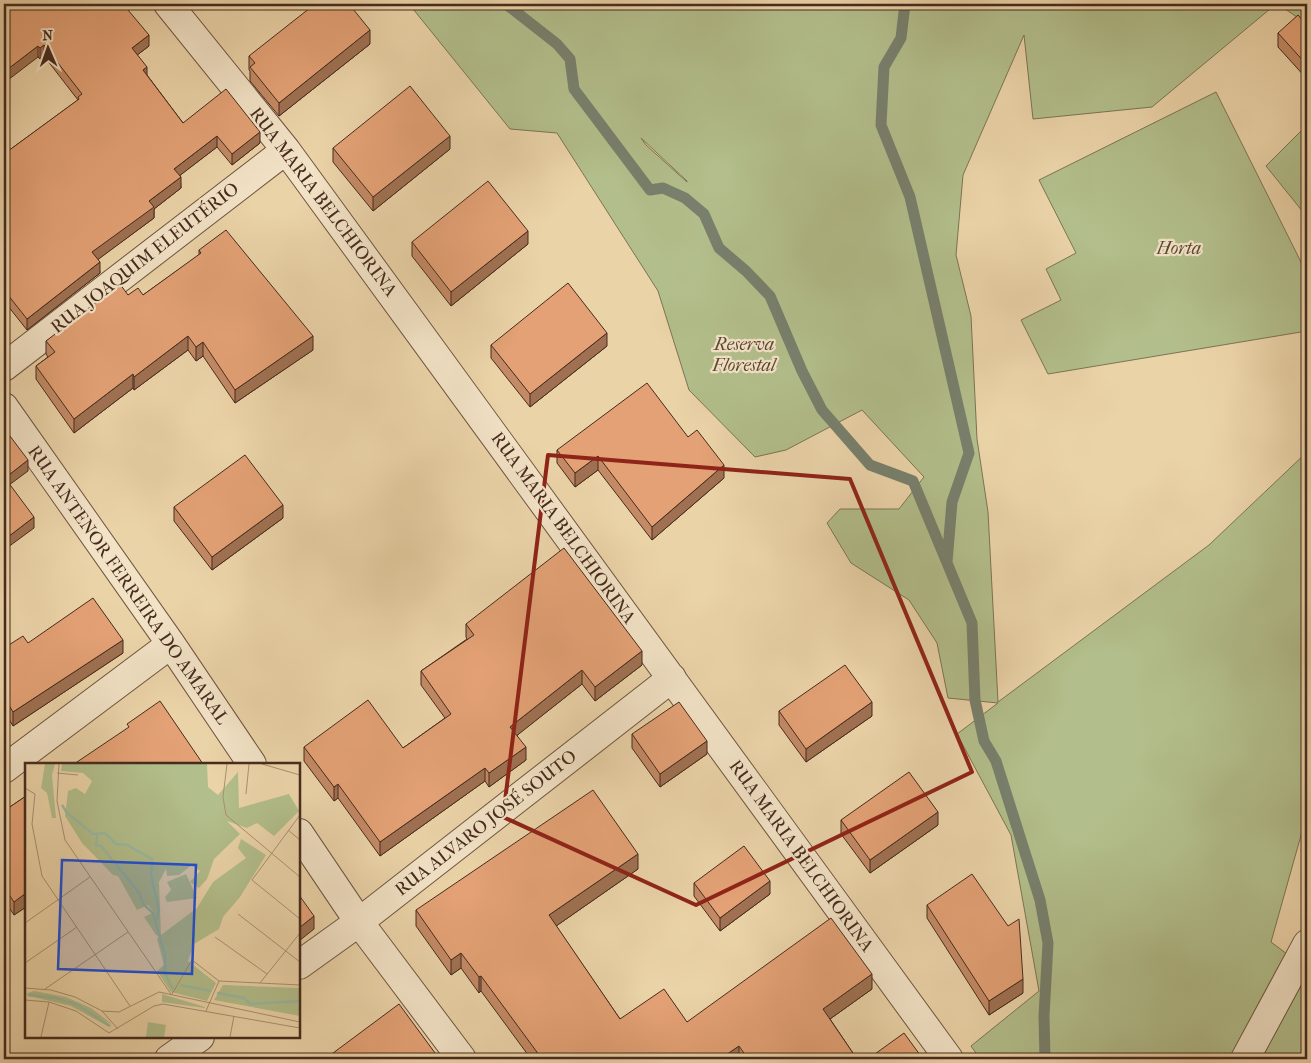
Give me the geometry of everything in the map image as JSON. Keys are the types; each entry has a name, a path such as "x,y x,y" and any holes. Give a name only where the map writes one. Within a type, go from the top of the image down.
{"street":[{"name":"RUA MARIA BELCHIORINA","path":"168,4 286,150 949,1059"},
{"name":"RUA JOAQUIM ELEUTÉRIO","path":"4,367 286,150"},
{"name":"RUA ANTENOR FERREIRA DO AMARAL","path":"4,407 171,644 251,763"},
{"path":"4,768 171,644"},
{"name":"RUA ALVARO JOSÉ SOUTO","path":"300,964 359,922 672,678"},
{"path":"300,834 359,922 462,1059"},
{"path":"1245,1059 1307,944"},
{"path":"169,1059 199,1038"}],"highlighted area":[{"path":"548,455 850,479 972,772 696,905 503,817"}],"green space":[{"name":"Reserva Florestal","path":"409,4 1276,4 1152,107 1033,119 1024,35 963,175 956,255 971,316 977,439 988,512 998,702 1209,545 1307,452 1307,814 1271,942 1307,969 1307,1059 980,1059 971,1046 1039,991 1011,835 957,734 998,703 948,698 937,643 909,600 851,563 827,523 840,509 899,509 924,477 862,410 786,450 755,457 689,390 658,291 557,133 510,129","holes":["641,138 687,181 646,145"]},
{"path":"1278,4 1307,4 1307,24"},
{"name":"Horta","path":"1216,92 1307,274 1307,331 1048,374 1021,320 1061,300 1046,269 1076,253 1039,180"},
{"path":"1307,125 1307,217 1266,166"}],"building":[{"path":"4,4 123,4 149,35 132,48 147,67 143,70 183,123 226,89 260,132 232,154 217,136 174,169 181,177 149,201 154,207 92,252 100,262 27,319 4,290 4,154 79,99 78,97 82,94 44,45 40,48 38,46 4,72"},
{"path":"315,4 349,4 370,30 279,103 250,67 255,63 249,56"},
{"path":"1298,15 1307,26 1307,65 1278,33"},
{"path":"410,86 450,136 373,197 333,148"},
{"path":"488,181 528,231 451,292 412,242"},
{"path":"226,230 313,336 235,390 203,342 196,347 188,336 134,377 133,374 74,419 36,366 55,352 46,341 120,284 128,295 138,288 143,295 201,253 199,250"},
{"path":"568,283 607,333 530,394 491,345"},
{"path":"647,383 688,437 697,430 724,465 652,527 598,456 575,473 557,450"},
{"path":"4,428 28,460 5,478 34,517 4,540"},
{"path":"245,455 283,505 212,557 174,507"},
{"path":"564,548 642,651 595,687 582,670 510,727 526,747 489,773 485,768 380,842 338,784 334,787 304,747 368,700 403,748 451,714 421,671 474,635 466,624"},
{"path":"93,598 123,640 13,712 4,697 4,648 23,636 28,643"},
{"path":"845,665 872,702 806,749 779,711"},
{"path":"160,701 202,763 75,763 129,727 127,724"},
{"path":"679,702 707,741 660,774 632,734"},
{"path":"909,772 938,812 870,860 841,820"},
{"path":"593,790 638,854 549,915 620,1019 664,989 687,1022 831,918 872,974 823,1009 857,1059 748,1059 739,1046 720,1059 542,1059 481,976 479,977 461,953 451,960 416,910"},
{"path":"25,797 25,894 14,902 4,887 4,811"},
{"path":"744,846 770,881 720,918 694,883"},
{"path":"972,874 1008,926 1019,919 1023,979 989,1001 927,905"},
{"path":"300,896 314,916 300,927"},
{"path":"399,1004 438,1057 435,1059 325,1059"},
{"path":"904,1033 923,1059 868,1059"}],"waterway":[{"path":"506,4 557,44 570,59 574,89 650,190 663,188 685,198 704,214 719,248 746,271 770,296 802,371 822,410 870,465 913,481 972,623 975,700 984,741 996,761 1040,900 1048,943 1044,1016 1045,1059"},
{"path":"905,4 901,38 884,67 881,125 910,197 969,453 952,502 947,562"}]}
